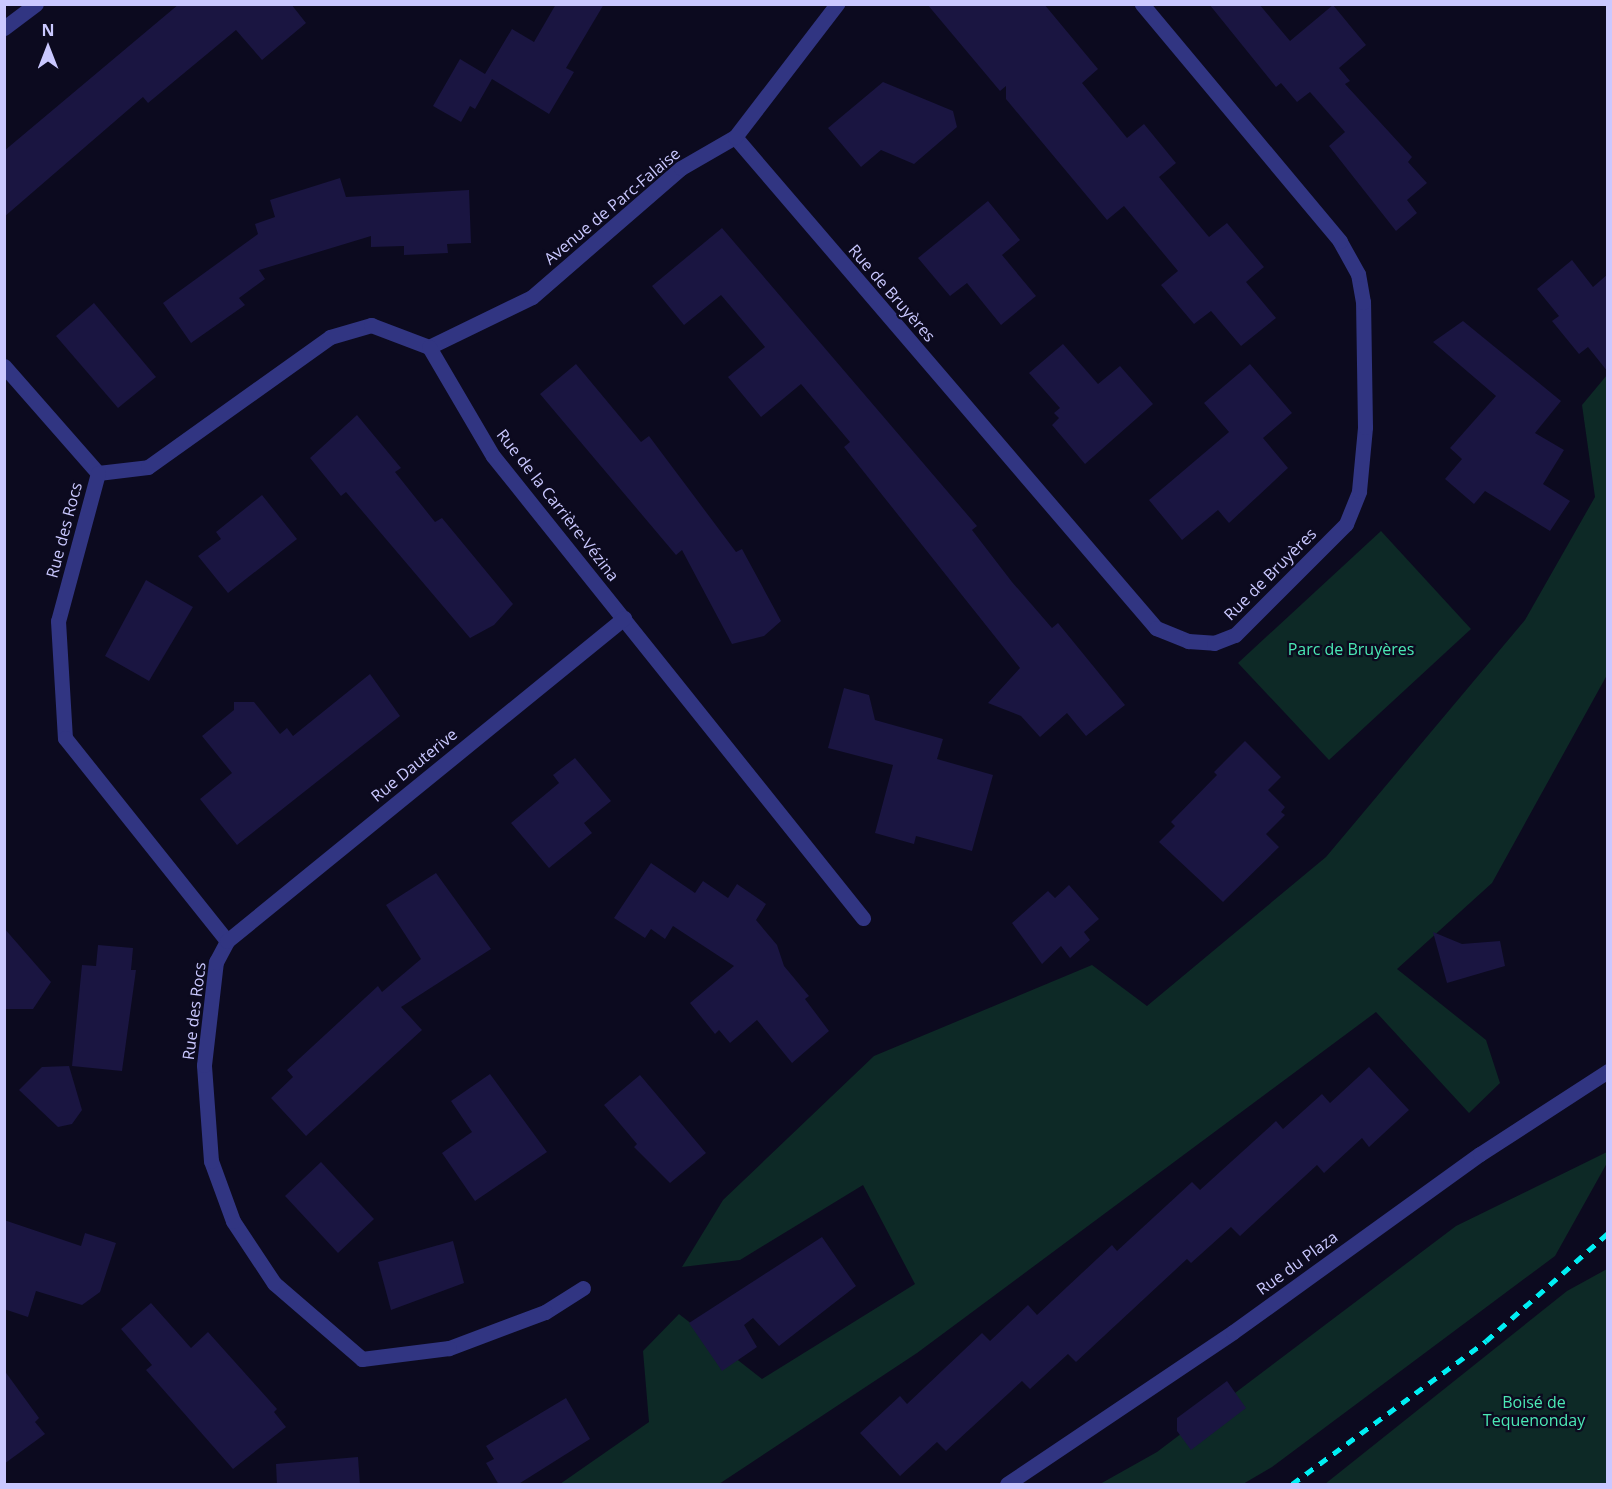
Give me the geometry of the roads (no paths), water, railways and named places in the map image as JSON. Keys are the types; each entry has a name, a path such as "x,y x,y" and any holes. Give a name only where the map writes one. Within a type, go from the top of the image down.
{"street":[{"path":"4,28 36,4"},
{"name":"Avenue de Parc-Falaise","path":"429,347 532,297 681,168 735,138 837,4"},
{"name":"Rue de Bruyères","path":"735,138 1156,628 1188,641 1214,643 1236,635 1346,524 1359,491 1365,427 1363,302 1358,274 1340,241 1142,4"},
{"path":"98,473 148,467 330,337 371,325 429,347"},
{"name":"Rue de la Carrière-Vézina","path":"429,347 493,456 863,918"},
{"name":"Rue des Rocs","path":"4,366 98,473 58,621 65,738 227,940 216,962 204,1065 211,1161 233,1221 274,1282 362,1359 449,1348 544,1312 583,1288"},
{"name":"Rue Dauterive","path":"227,940 624,618"},
{"name":"Rue du Plaza","path":"1007,1485 1233,1332 1480,1154 1608,1071"}],"railway":[{"path":"1292,1484 1486,1341 1608,1233"}],"park label":[{"name":"Parc de Bruyères","path":"1351,649"},
{"name":"Boisé de Tequenonday","path":"1534,1411"}]}
